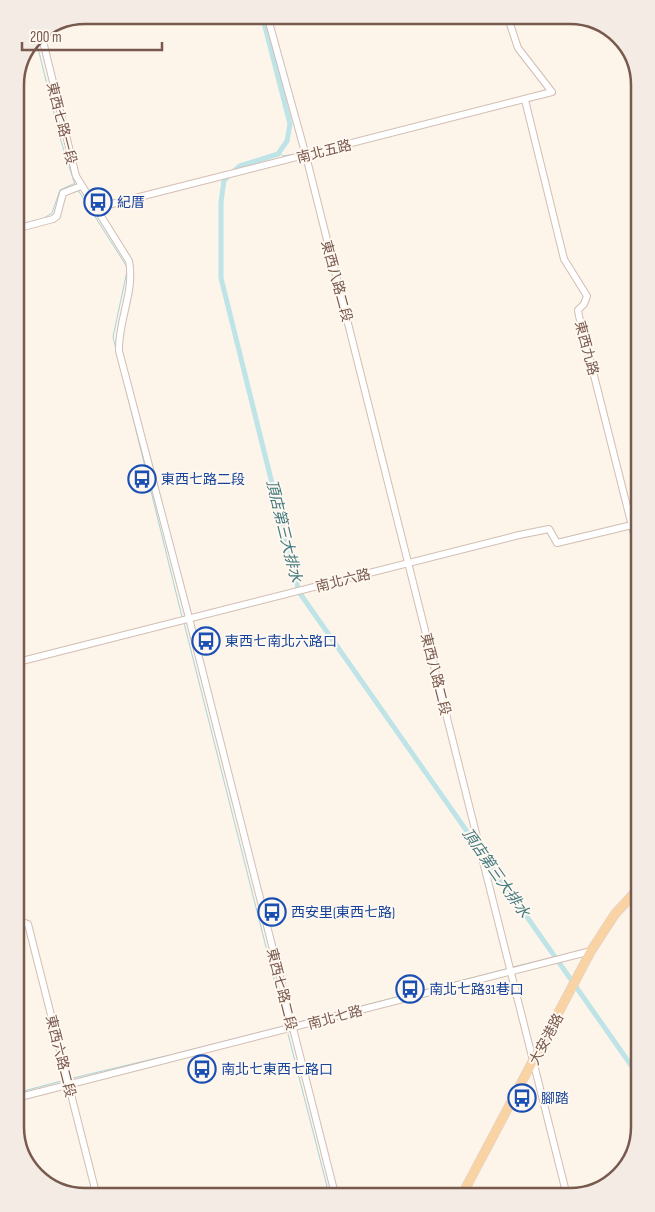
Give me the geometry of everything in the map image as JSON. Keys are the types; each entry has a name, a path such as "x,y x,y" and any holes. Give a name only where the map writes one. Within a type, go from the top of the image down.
{"main road":[{"path":"591,951 615,914 631,897"},
{"name":"大安港路","path":"467,1188 591,951"}],"street":[{"name":"東西八路二段","path":"269,24 306,156 565,1188"},
{"name":"南北五路","path":"96,208 552,92 518,48 510,24"},
{"name":"東西七路一段","path":"43,40 72,164 81,186 96,208"},
{"name":"東西九路","path":"525,100 564,259 587,296 584,304 578,310 579,316 631,521"},
{"path":"24,227 53,219 57,216 63,194 81,186"},
{"name":"東西七路二段","path":"96,208 129,261 132,274 118,338 119,351 190,618 333,1188"},
{"name":"南北六路","path":"24,660 542,530 549,529 556,543 631,525"},
{"name":"東西六路二段","path":"24,923 28,924 95,1188"},
{"name":"南北七路","path":"24,1096 591,951"}],"waterway":[{"name":"頂店第三大排水","path":"264,24 290,124 287,141 278,154 240,166 224,180 221,202 221,278 299,592 631,1065"},
{"path":"38,46 61,141 75,185"},
{"path":"279,153 283,156 296,154"},
{"path":"44,218 52,213 60,190 73,184"},
{"path":"78,190 127,267"},
{"path":"24,223 41,219"},
{"path":"127,271 113,337 182,617"},
{"path":"184,623 286,1026"},
{"path":"513,967 555,957"},
{"path":"295,1023 506,969"},
{"path":"174,1054 288,1025"},
{"path":"288,1034 327,1188"},
{"path":"69,1079 170,1055"},
{"path":"62,1071 64,1079"},
{"path":"24,1091 65,1080"},
{"path":"34,1160 37,1165"}],"place":[{"name":"紀厝","path":"98,202"},
{"name":"東西七路二段","path":"142,479"},
{"name":"東西七南北六路口","path":"206,641"},
{"name":"西安里(東西七路)","path":"272,912"},
{"name":"南北七路31巷口","path":"410,989"},
{"name":"南北七東西七路口","path":"202,1069"},
{"name":"腳踏","path":"522,1098"}]}
